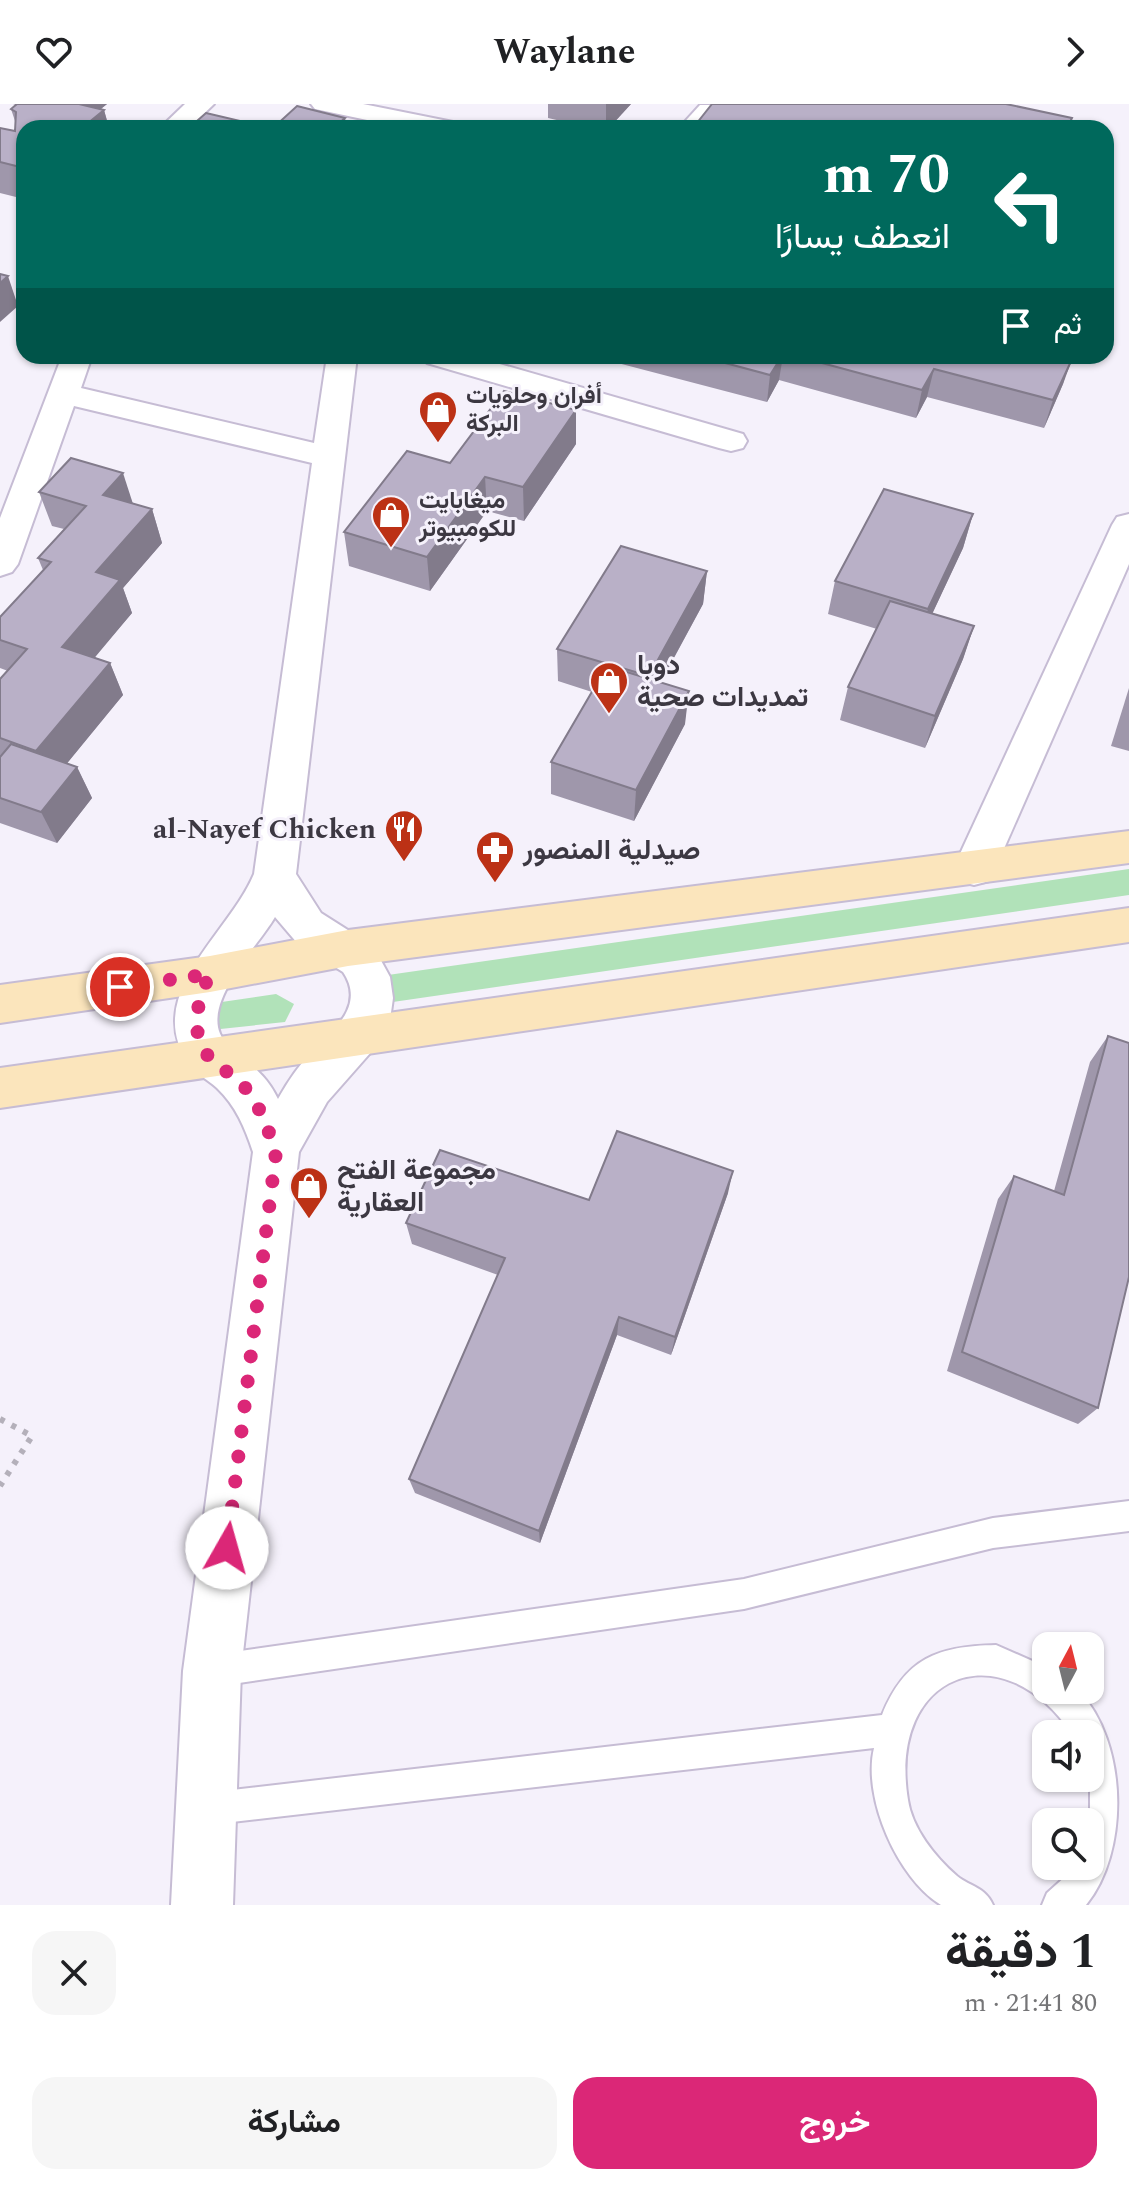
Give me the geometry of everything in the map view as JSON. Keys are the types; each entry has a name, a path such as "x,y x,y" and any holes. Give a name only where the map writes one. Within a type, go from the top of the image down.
{"main road":[{"path":"0,1004 210,974 348,948 1129,847"},
{"path":"0,1088 1129,925"}],"street":[{"path":"182,120 201,104"},
{"path":"324,104 416,117"},
{"path":"0,564 74,364"},
{"path":"276,1152 260,1110 248,1091 231,1072 209,1057 199,1037 196,1016 200,994 210,974 250,922 275,874 341,364"},
{"path":"466,364 731,441"},
{"path":"65,394 327,456"},
{"path":"974,869 1129,525"},
{"path":"202,1905 212,1671 276,1152 299,1104 327,1067 360,1036 369,1018 369,980 361,962 348,948 321,937 300,919 284,898 275,874"}],"lane":[{"path":"212,1671 744,1594 993,1533 1129,1516"},
{"path":"976,1905 945,1887 914,1855 893,1814 885,1771 890,1730 904,1697 928,1674 959,1660 992,1660 1032,1674"},
{"path":"1059,1905 1087,1881 1105,1845 1111,1803 1103,1761 1085,1723 1068,1704"},
{"path":"206,1809 890,1730"}],"path":[{"path":"0,1419 32,1436 0,1486"}],"green space":[{"path":"1129,869 1129,895 379,1004 374,977"},
{"path":"276,994 294,1004 285,1022 211,1030 208,1004"}],"building":[{"path":"17,104 79,104 104,110 92,120 16,120 16,166 0,162 0,128 15,131 16,112 11,109"},
{"path":"712,104 1006,104 1072,118 1071,120 699,120"},
{"path":"297,106 345,118 343,120 282,120"},
{"path":"206,113 236,120 198,120"},
{"path":"729,364 777,364 770,375"},
{"path":"826,364 1070,364 1053,400 934,369 922,390"},
{"path":"504,391 576,410 523,487 485,477 427,557 344,532 407,451 450,463"},
{"path":"71,458 123,473 103,495 152,509 96,572 120,580 62,647 110,663 36,751 0,738 0,679 27,649 0,640 0,617 51,562 38,558 86,506 39,492"},
{"path":"884,489 973,514 928,609 835,581"},
{"path":"621,546 707,571 649,676 557,649"},
{"path":"890,601 974,626 935,716 848,687"},
{"path":"607,666 689,691 636,790 551,762"},
{"path":"11,744 77,767 41,812 0,798 0,757"},
{"path":"1108,1036 1129,1043 1129,1277 1098,1408 962,1352 1014,1176 1064,1195"},
{"path":"617,1131 733,1171 675,1337 619,1317 539,1531 409,1479 505,1258 406,1223 440,1150 589,1200"}],"place":[{"name":"أفران وحلويات البركة","path":"438,444"},
{"name":"ميغابايت للكومبيوتر","path":"391,549"},
{"name":"دوبا تمديدات صحية","path":"609,715"},
{"name":"al-Nayef Chicken","path":"404,863"},
{"name":"صيدلية المنصور","path":"495,884"},
{"name":"مجموعة الفتح العقارية","path":"309,1220"}],"route":[{"path":"120,987 210,974 200,994 196,1016 199,1037 209,1057 231,1072 248,1091 260,1110 276,1152 227,1548"}]}
